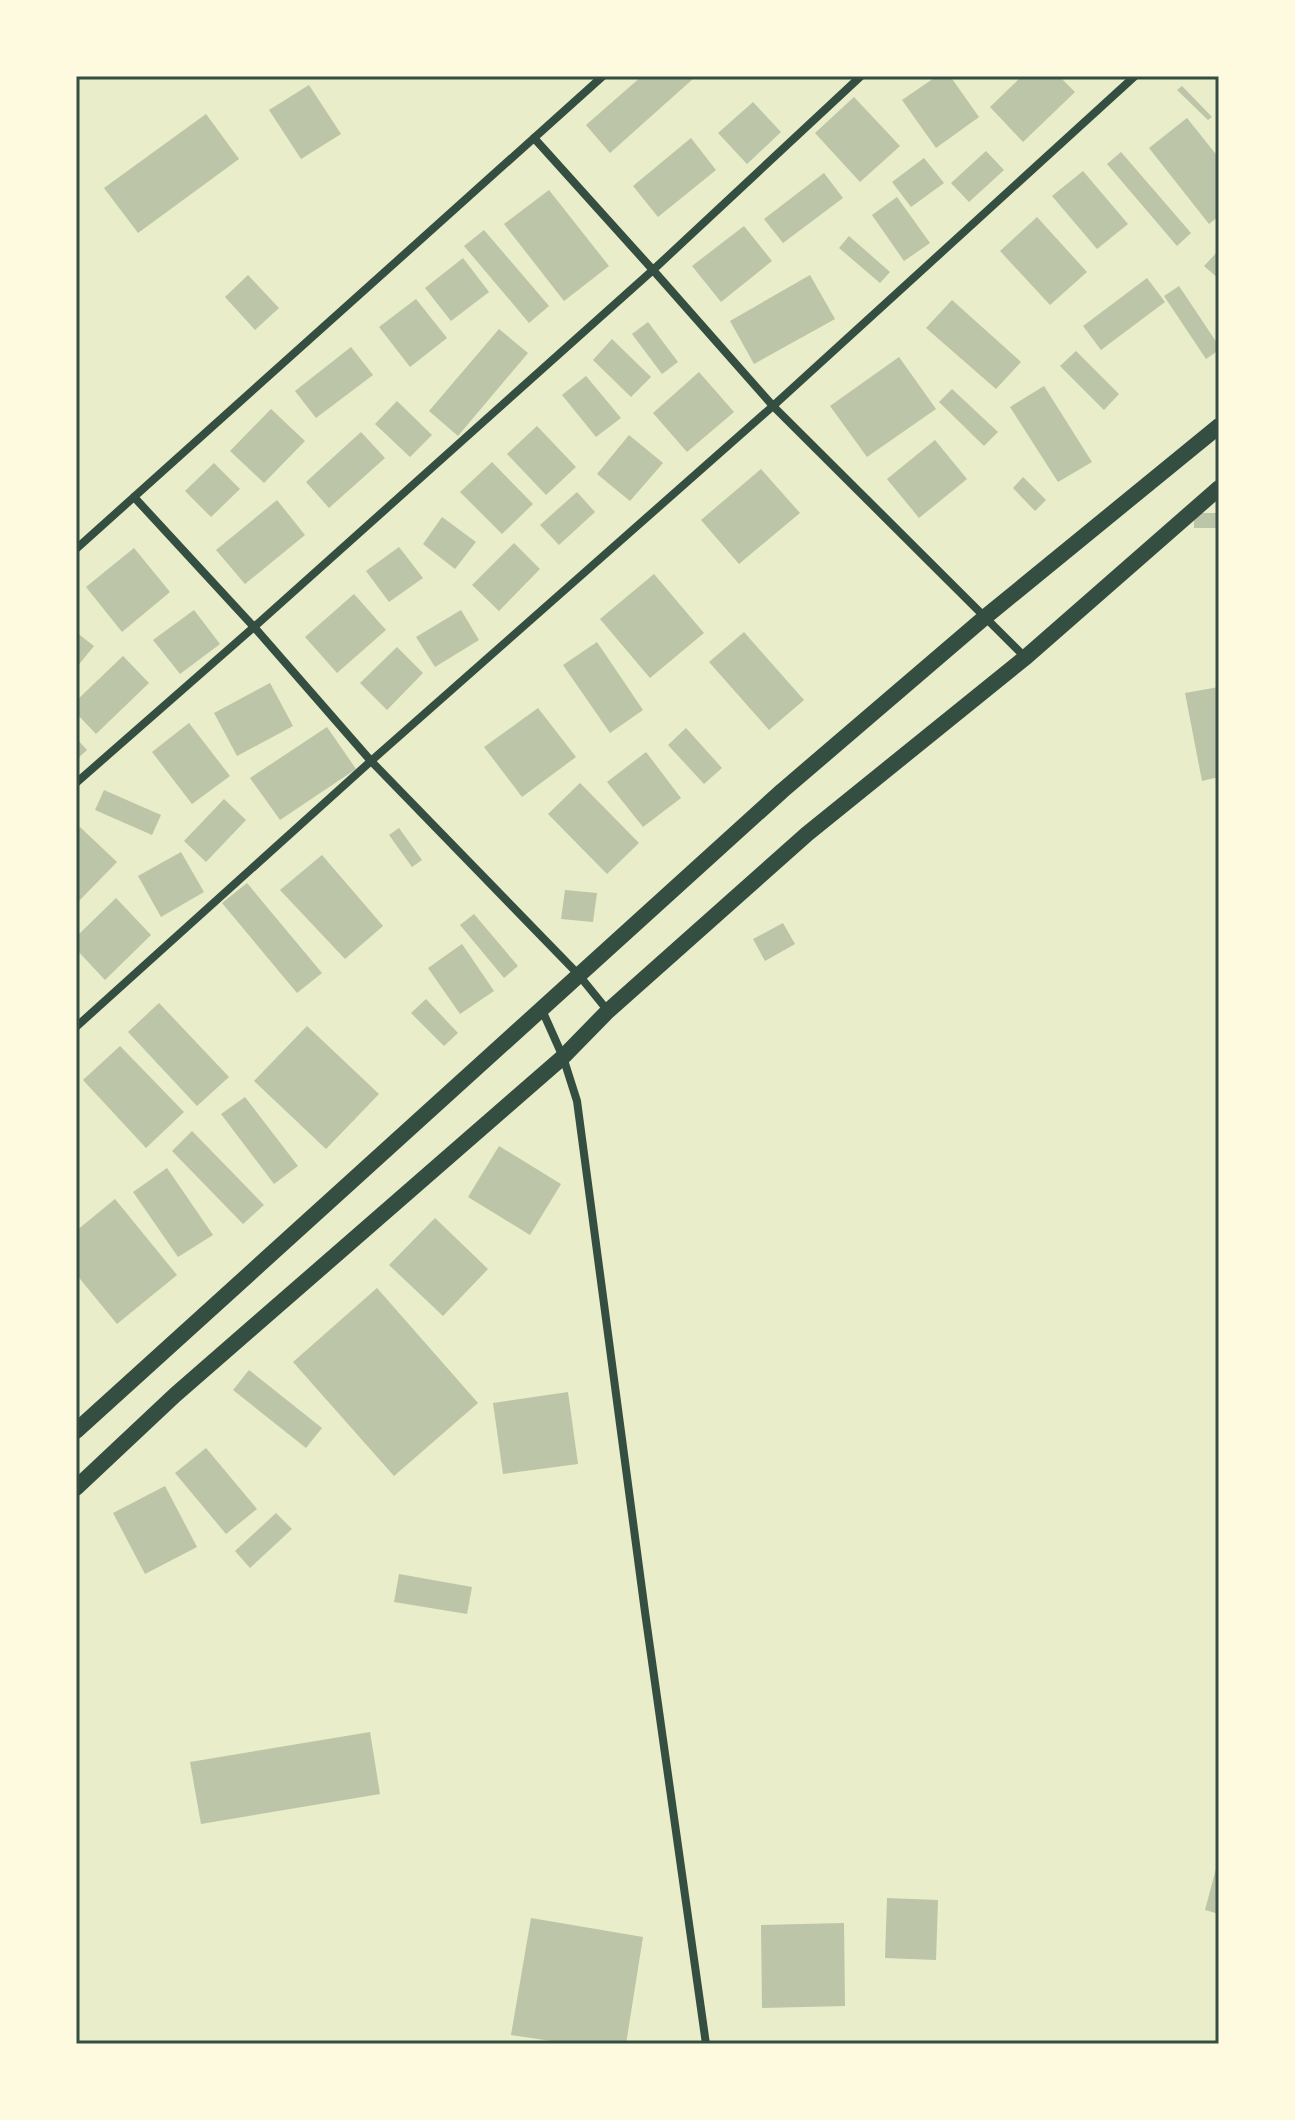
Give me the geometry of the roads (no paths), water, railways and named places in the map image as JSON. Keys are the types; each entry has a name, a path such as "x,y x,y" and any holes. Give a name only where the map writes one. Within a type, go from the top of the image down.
{"main road":[{"path":"76,1431 782,791 984,618 1219,426"},
{"path":"76,1488 175,1395 563,1057 608,1011 807,834 1026,657 1219,488"}],"street":[{"path":"76,549 603,76"},
{"path":"76,783 653,270 861,76"},
{"path":"76,1027 773,406 1135,76"},
{"path":"534,138 773,406 1026,657"},
{"path":"134,497 254,627 371,761 578,974 608,1011"},
{"path":"542,1010 563,1057 577,1101 706,2044"}]}
